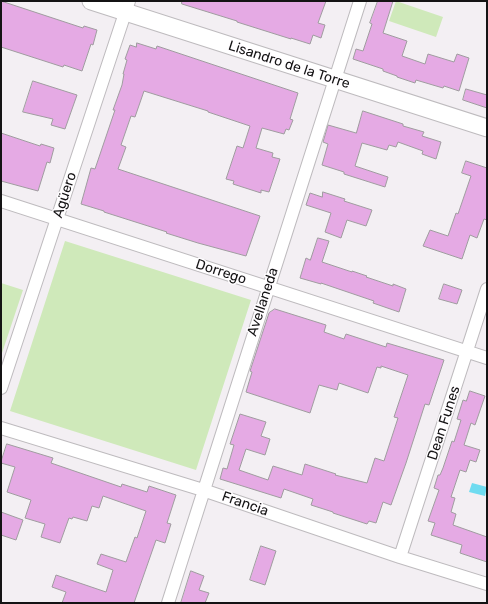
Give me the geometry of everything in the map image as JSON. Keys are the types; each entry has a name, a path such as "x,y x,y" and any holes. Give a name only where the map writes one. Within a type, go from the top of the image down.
{"main road":[{"name":"Lisandro de la Torre","path":"91,1 127,6 335,79 487,128"}],"street":[{"name":"Avellaneda","path":"168,603 360,1"},
{"name":"Agüero","path":"1,388 127,6"},
{"name":"Dorrego","path":"1,201 487,358"},
{"name":"Dean Funes","path":"400,557 487,288"},
{"name":"Francia","path":"1,428 203,490 400,557 487,584"}],"green space":[{"path":"396,1 443,17 436,37 389,21"},
{"path":"65,241 251,300 196,470 10,411"},
{"path":"1,283 23,290 1,356"}],"water":[{"path":"472,483 487,487 485,496 469,492"}],"building":[{"path":"1,1 83,28 84,26 97,30 93,45 91,44 82,71 64,65 63,67 1,47"},
{"path":"182,1 326,1 318,23 325,25 321,38 313,35 310,44 182,4"},
{"path":"378,1 393,1 383,33 407,41 402,56 425,64 428,54 454,62 457,54 469,58 459,91 416,80 415,83 383,71 383,69 353,59 356,49 363,51 372,24 370,23"},
{"path":"137,43 156,49 157,46 298,93 290,119 293,120 289,130 286,129 284,134 262,128 256,148 273,153 272,157 280,159 269,192 261,190 261,193 233,184 234,181 226,179 237,146 243,148 250,126 208,111 144,91 135,117 131,116 121,145 126,147 118,169 260,216 246,256 166,233 167,232 81,204 91,168 95,169 115,110 113,110 122,85 127,60 125,59 130,45 136,47"},
{"path":"33,81 77,95 65,129 51,125 53,119 23,112"},
{"path":"466,89 487,95 487,108 463,100"},
{"path":"363,111 424,132 422,136 441,142 436,159 422,154 423,151 398,142 396,147 389,145 387,150 362,143 355,166 388,177 385,187 344,174 344,172 322,165 328,144 323,142 328,125 356,133"},
{"path":"1,133 40,146 41,144 54,148 50,163 47,162 38,191 1,181"},
{"path":"466,161 487,168 487,220 484,219 477,238 470,235 462,259 423,246 430,230 448,236 456,213 458,214 471,176 462,173"},
{"path":"323,192 345,199 344,201 372,210 366,226 347,220 341,238 325,232 331,213 306,205 310,193 322,197"},
{"path":"318,238 329,241 322,262 406,289 399,312 373,303 374,301 321,283 300,278 306,258 310,260"},
{"path":"444,284 462,290 457,304 439,299"},
{"path":"275,309 326,325 324,332 344,339 346,334 386,347 387,343 444,360 429,405 425,404 391,505 383,502 376,523 369,521 367,524 311,505 313,499 284,489 281,498 220,479 223,468 227,469 234,445 230,444 240,414 266,422 261,436 270,439 265,455 246,449 239,470 268,480 273,466 302,475 305,464 336,474 335,475 367,483 375,458 384,461 398,418 394,417 408,375 381,366 381,368 377,367 368,393 339,383 337,390 319,385 310,413 246,392 252,372 250,371 269,313"},
{"path":"470,391 485,396 475,425 471,423 464,445 480,450 476,462 470,460 466,472 460,470 451,497 455,498 451,512 456,514 453,525 487,537 487,562 460,553 462,545 431,535 435,523 428,521 439,490 434,488 438,475 440,475 443,468 452,441 454,442 461,420 457,419 463,400 466,401"},
{"path":"7,444 53,458 51,463 121,487 122,484 147,492 149,486 176,495 167,523 171,524 165,543 156,540 134,603 62,603 66,592 52,587 56,575 106,592 113,570 97,564 101,554 126,562 135,537 137,538 146,511 103,496 99,508 92,506 87,521 73,517 72,519 69,518 60,543 41,537 45,524 25,518 31,500 7,492 15,467 1,463"},
{"path":"1,512 23,520 16,540 1,535"},
{"path":"261,546 276,551 265,585 250,580"},
{"path":"191,571 204,576 199,590 209,593 205,603 181,603"}]}
